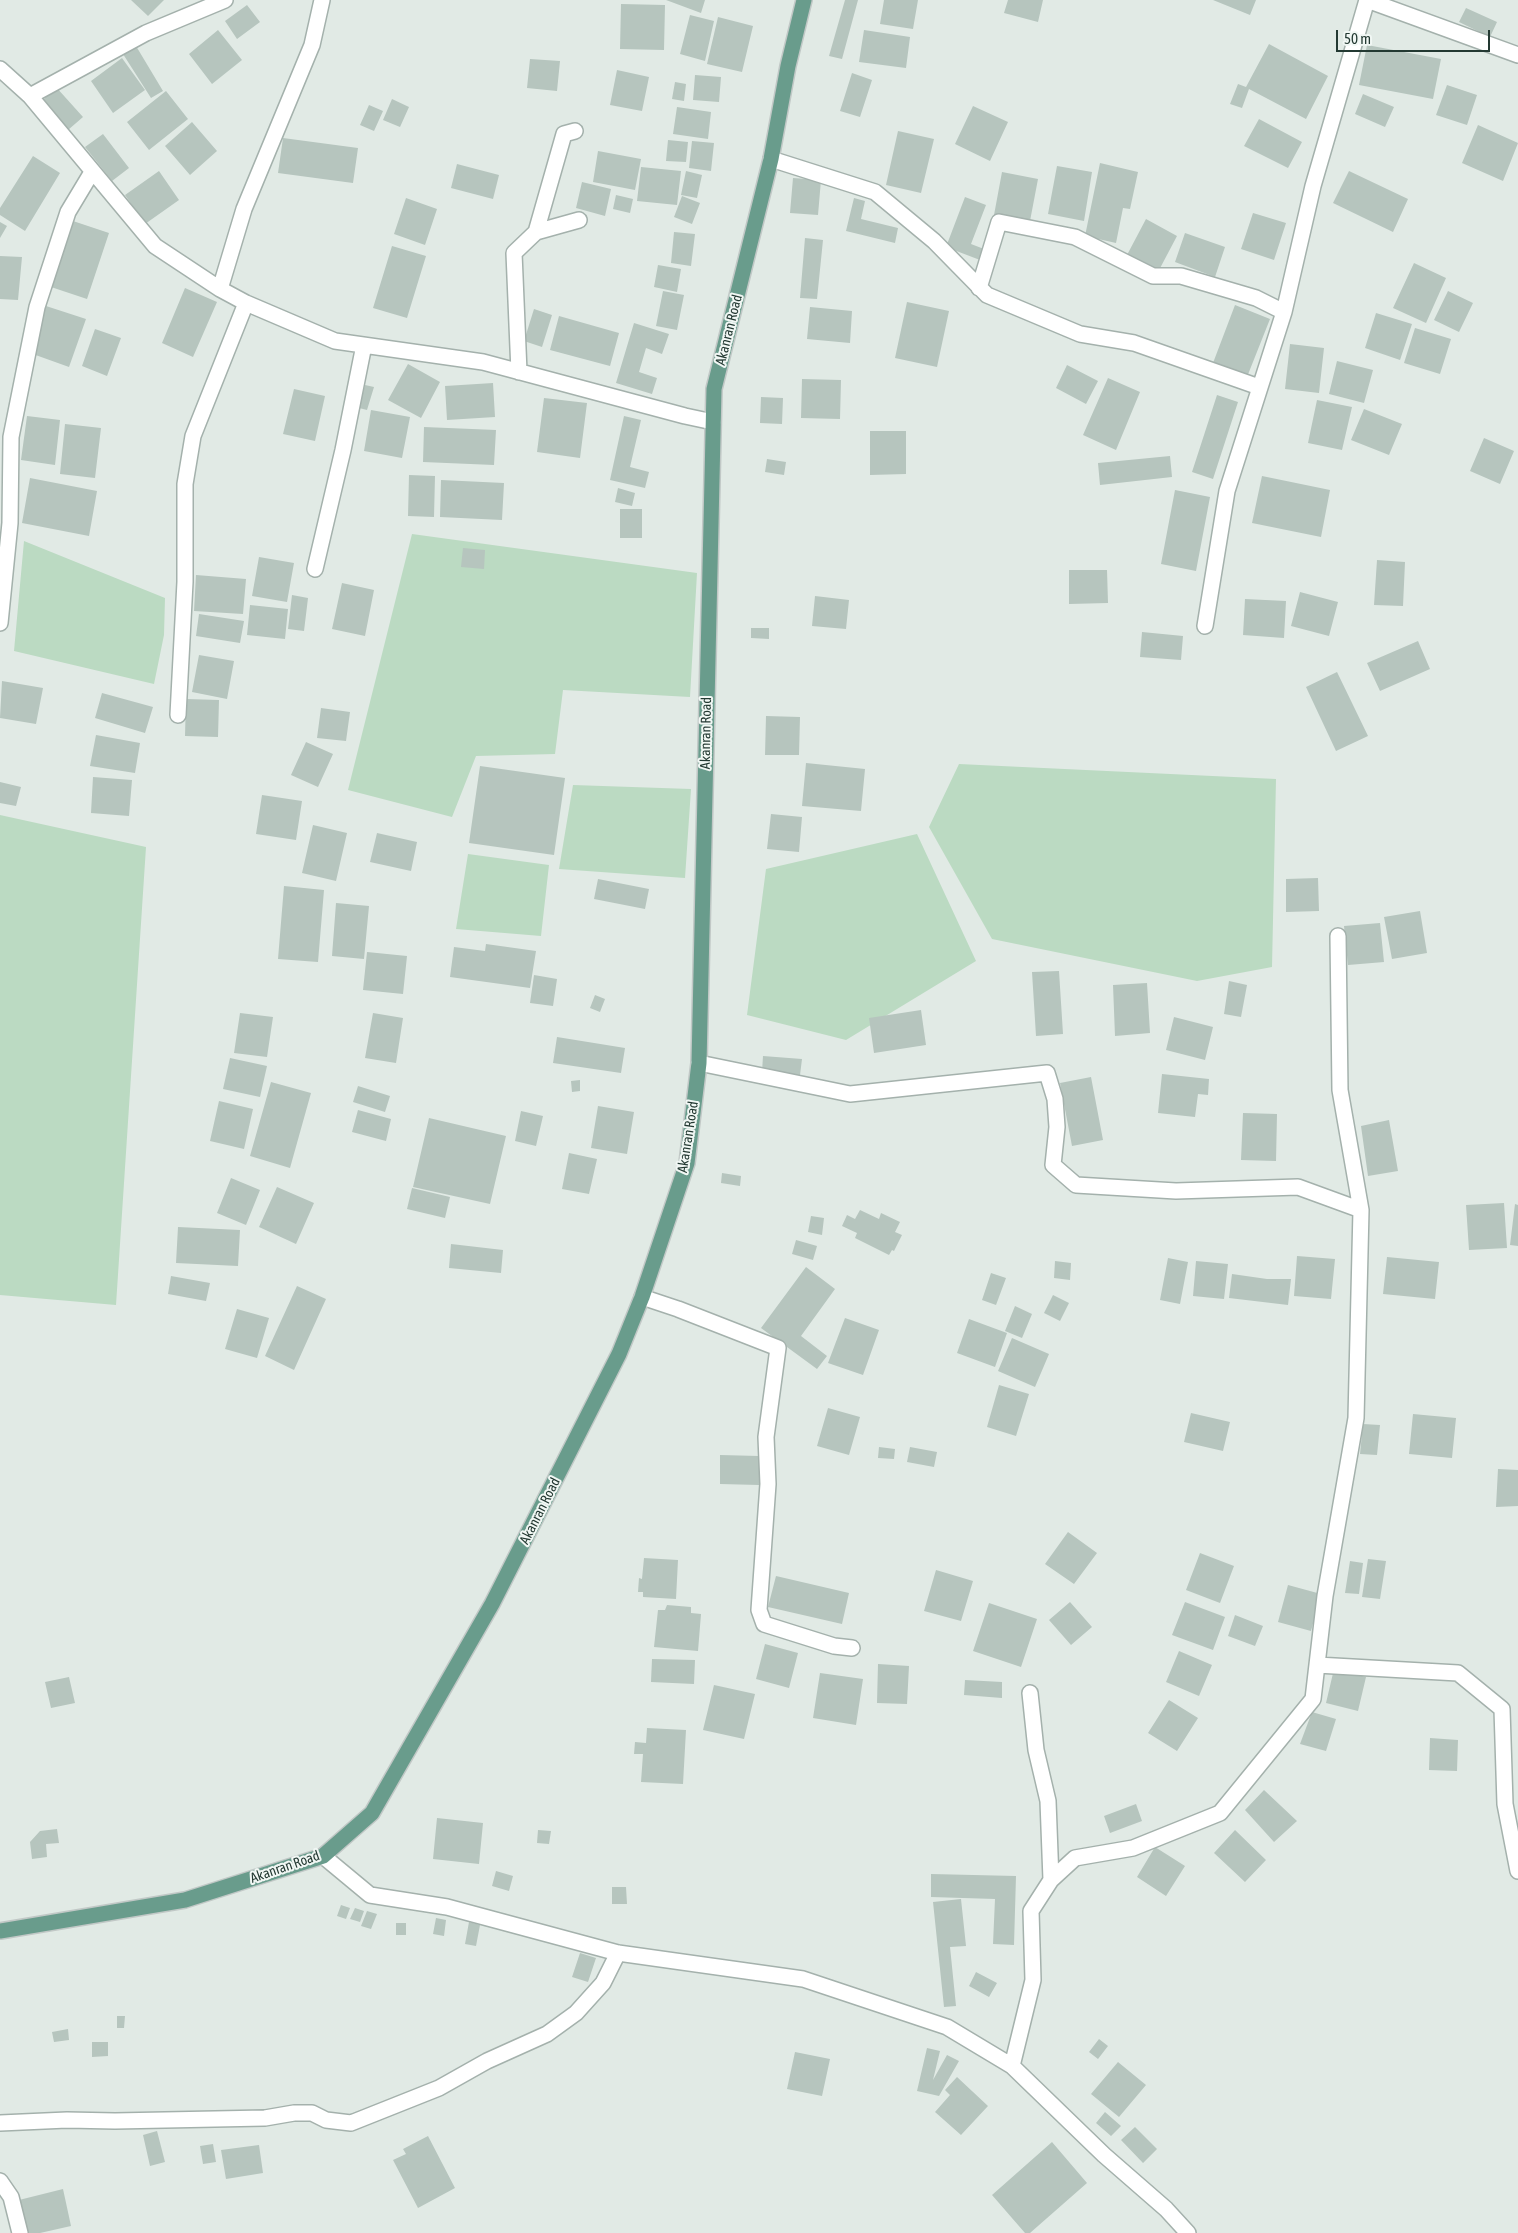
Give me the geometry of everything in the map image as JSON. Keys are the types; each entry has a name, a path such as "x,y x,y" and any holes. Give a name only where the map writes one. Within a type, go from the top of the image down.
{"main road":[{"name":"Akanran Road","path":"0,1931 186,1900 324,1856 372,1813 492,1604 620,1354 642,1297 687,1163 699,1063 714,389 771,158 788,66 804,0"}],"street":[{"path":"30,96 146,33 225,0"},
{"path":"220,289 244,209 312,45 322,0"},
{"path":"1205,626 1228,491 1284,312 1313,186 1367,0 1518,55"},
{"path":"0,69 30,96 155,246 220,289 246,303 335,341 483,362 713,422"},
{"path":"536,232 564,134 575,131"},
{"path":"771,158 875,192 934,241 987,295 1080,334 1134,343 1259,387"},
{"path":"0,623 10,523 11,437 37,308 68,212 92,172"},
{"path":"518,372 514,253 536,232 579,220"},
{"path":"979,288 999,222 1075,237 1153,276 1180,276 1256,298 1284,312"},
{"path":"178,715 185,582 185,484 194,436 246,303"},
{"path":"315,569 344,450 364,345"},
{"path":"1012,2066 1033,1980 1032,1911 1051,1880 1075,1858 1133,1848 1220,1813 1313,1699 1325,1596 1356,1418 1361,1210 1340,1090 1338,936"},
{"path":"699,1063 850,1094 1047,1073 1054,1099 1057,1127 1053,1166 1076,1186 1176,1191 1298,1187 1361,1210"},
{"path":"642,1297 778,1348 766,1436 768,1484 759,1610 764,1624 834,1646 852,1648"},
{"path":"1317,1665 1458,1673 1502,1709 1504,1804 1518,1871"},
{"path":"1030,1693 1036,1750 1048,1801 1051,1880"},
{"path":"324,1856 370,1895 447,1907 618,1953 802,1980 947,2027 1012,2066 1104,2155 1166,2209 1184,2232"},
{"path":"0,2122 257,2118 294,2113 312,2113 326,2120 351,2123 439,2088 487,2062 547,2034 576,2013 603,1983 618,1953"},
{"path":"0,2182 11,2196 20,2233"}],"green space":[{"path":"412,534 697,573 690,697 563,690 555,754 476,756 452,817 348,790"},
{"path":"24,541 165,598 164,635 154,684 14,651"},
{"path":"959,764 1276,779 1272,967 1197,981 992,939 929,827"},
{"path":"573,785 691,789 685,878 559,869"},
{"path":"0,815 146,847 116,1305 0,1295"},
{"path":"917,834 976,961 846,1040 747,1015 766,869"},
{"path":"468,854 549,865 541,936 456,929"}],"building":[{"path":"131,0 164,0 148,16"},
{"path":"666,0 705,0 701,13"},
{"path":"845,0 858,0 842,59 829,56"},
{"path":"884,0 918,0 913,29 880,24"},
{"path":"1008,0 1043,0 1038,22 1004,13"},
{"path":"1213,0 1256,0 1250,15"},
{"path":"621,4 665,5 664,50 620,49"},
{"path":"247,5 260,22 237,39 225,21"},
{"path":"1466,8 1497,22 1490,37 1459,22"},
{"path":"690,15 714,21 705,61 680,54"},
{"path":"718,17 753,26 742,72 707,64"},
{"path":"218,30 242,60 212,84 189,54"},
{"path":"864,30 910,37 906,68 859,62"},
{"path":"1269,44 1328,76 1306,119 1249,89 1242,108 1230,104 1238,84 1246,87"},
{"path":"1367,45 1441,59 1433,99 1359,85"},
{"path":"136,46 163,91 151,98 123,54"},
{"path":"122,58 145,90 113,113 91,81"},
{"path":"530,59 560,61 557,91 527,88"},
{"path":"617,70 649,77 642,111 610,105"},
{"path":"852,73 872,80 860,117 840,111"},
{"path":"695,75 721,77 719,102 693,100"},
{"path":"675,82 686,84 684,101 672,99"},
{"path":"1447,85 1477,95 1467,125 1436,115"},
{"path":"56,87 83,117 68,130 42,101"},
{"path":"166,91 188,119 149,150 127,122"},
{"path":"1363,94 1394,107 1385,127 1355,114"},
{"path":"392,99 409,107 400,127 383,120"},
{"path":"369,105 383,111 374,131 360,125"},
{"path":"973,106 1008,122 990,161 955,144"},
{"path":"677,107 711,112 708,139 673,134"},
{"path":"1259,119 1302,142 1288,168 1244,146"},
{"path":"192,122 217,151 190,175 165,146"},
{"path":"1478,125 1518,143 1503,181 1462,163"},
{"path":"898,131 934,139 921,193 886,185"},
{"path":"103,134 129,168 112,181 85,147"},
{"path":"283,138 358,148 353,183 278,173"},
{"path":"668,140 688,142 686,162 666,161"},
{"path":"692,141 714,143 711,171 689,168"},
{"path":"598,151 641,159 635,190 593,182"},
{"path":"33,156 60,173 25,231 0,215 0,208"},
{"path":"1100,163 1138,172 1130,209 1123,208 1116,243 1085,236"},
{"path":"457,164 499,175 493,199 451,188"},
{"path":"1057,166 1092,172 1084,221 1048,214"},
{"path":"641,167 681,171 677,205 637,201"},
{"path":"159,171 179,200 145,224 125,195"},
{"path":"686,171 702,175 697,198 681,195"},
{"path":"1349,171 1408,199 1393,232 1333,203"},
{"path":"1002,172 1038,179 1030,221 994,215"},
{"path":"793,178 821,180 818,215 790,213"},
{"path":"582,182 611,189 605,216 576,208"},
{"path":"616,195 633,199 630,213 613,209"},
{"path":"682,196 700,203 692,224 674,217"},
{"path":"965,197 986,205 971,244 984,249 980,260 946,247"},
{"path":"406,198 437,209 425,245 394,234"},
{"path":"854,198 865,201 861,219 898,228 895,243 846,231"},
{"path":"1253,213 1286,223 1274,260 1241,249"},
{"path":"1146,219 1177,236 1158,272 1127,255"},
{"path":"73,221 109,233 87,299 51,287"},
{"path":"0,222 7,226 0,238"},
{"path":"674,232 695,234 691,266 671,263"},
{"path":"1185,233 1225,247 1215,277 1175,262"},
{"path":"805,238 823,240 817,299 800,298"},
{"path":"392,246 426,256 407,318 373,308"},
{"path":"0,256 22,257 18,300 0,299"},
{"path":"1414,263 1446,278 1426,323 1393,308"},
{"path":"658,265 681,269 677,292 654,287"},
{"path":"185,288 217,302 193,357 162,343"},
{"path":"663,291 684,295 677,330 656,326"},
{"path":"1448,291 1473,303 1459,332 1434,320"},
{"path":"907,302 949,311 937,367 895,358"},
{"path":"1235,305 1270,319 1247,377 1213,363"},
{"path":"46,306 86,319 69,367 30,353"},
{"path":"810,307 852,311 850,343 807,339"},
{"path":"534,309 552,315 542,347 524,341"},
{"path":"1376,313 1412,324 1400,360 1365,348"},
{"path":"559,316 619,333 610,366 550,350"},
{"path":"634,323 669,334 662,354 646,348 639,372 657,378 652,394 616,383"},
{"path":"1415,328 1451,339 1440,374 1404,363"},
{"path":"95,329 121,338 107,376 82,366"},
{"path":"1290,344 1324,348 1319,393 1285,389"},
{"path":"1337,361 1373,370 1364,403 1329,394"},
{"path":"408,364 440,382 421,418 388,400"},
{"path":"1067,365 1098,381 1086,404 1056,388"},
{"path":"1108,378 1140,392 1116,450 1083,435"},
{"path":"802,379 841,380 840,419 801,418"},
{"path":"493,383 495,417 447,420 445,386"},
{"path":"365,385 374,387 367,410 359,408"},
{"path":"294,389 325,396 315,441 283,434"},
{"path":"1217,395 1238,402 1213,479 1192,472"},
{"path":"761,397 783,398 782,424 760,423"},
{"path":"544,398 587,403 580,458 537,452"},
{"path":"1317,400 1352,407 1342,450 1308,443"},
{"path":"1364,409 1402,424 1389,455 1351,440"},
{"path":"371,410 410,417 402,458 364,451"},
{"path":"27,416 60,420 55,465 21,460"},
{"path":"624,416 641,420 630,467 649,472 645,488 610,480"},
{"path":"65,424 101,428 95,478 60,474"},
{"path":"424,427 496,430 494,465 423,462"},
{"path":"870,431 906,431 906,474 870,475"},
{"path":"1484,438 1514,451 1500,484 1470,471"},
{"path":"1170,456 1172,477 1100,485 1098,463"},
{"path":"767,459 786,462 784,475 765,472"},
{"path":"409,475 435,476 434,517 408,516"},
{"path":"1262,476 1330,490 1321,537 1252,523"},
{"path":"30,478 97,491 89,536 22,523"},
{"path":"441,480 504,483 502,520 440,517"},
{"path":"618,488 635,493 632,506 615,502"},
{"path":"1175,490 1210,497 1196,571 1161,564"},
{"path":"620,509 642,509 642,538 620,538"},
{"path":"463,548 485,550 484,569 461,567"},
{"path":"259,557 294,563 287,602 252,596"},
{"path":"1377,560 1405,562 1403,606 1374,605"},
{"path":"1069,570 1107,570 1108,603 1069,604"},
{"path":"196,575 246,579 243,614 194,611"},
{"path":"342,583 374,590 365,636 332,629"},
{"path":"1300,592 1338,602 1329,636 1291,626"},
{"path":"292,595 308,598 304,631 288,629"},
{"path":"815,596 849,600 846,629 812,626"},
{"path":"1245,599 1286,601 1284,638 1243,635"},
{"path":"250,605 288,609 285,639 247,635"},
{"path":"199,614 244,621 240,643 196,636"},
{"path":"751,628 769,628 769,639 751,638"},
{"path":"1142,632 1183,636 1181,660 1140,657"},
{"path":"1418,641 1430,669 1380,691 1367,663"},
{"path":"199,655 234,661 227,699 192,692"},
{"path":"1337,672 1368,736 1336,751 1306,687"},
{"path":"2,681 43,688 36,724 0,718"},
{"path":"102,693 153,707 145,733 95,718"},
{"path":"186,699 219,700 218,737 185,736"},
{"path":"321,708 350,712 346,741 317,738"},
{"path":"766,716 800,717 799,755 765,755"},
{"path":"96,735 140,743 135,773 90,766"},
{"path":"306,742 333,754 318,787 291,775"},
{"path":"806,763 865,769 861,811 802,806"},
{"path":"480,766 565,778 554,855 469,843"},
{"path":"93,777 132,780 129,816 91,813"},
{"path":"0,782 21,787 16,806 0,803"},
{"path":"262,795 302,801 296,840 256,834"},
{"path":"771,814 802,817 799,852 767,849"},
{"path":"313,825 347,833 336,881 302,873"},
{"path":"377,833 417,842 411,871 370,862"},
{"path":"1318,878 1319,911 1286,912 1286,879"},
{"path":"598,879 649,889 645,909 594,899"},
{"path":"284,886 324,890 318,962 278,959"},
{"path":"336,903 369,906 364,959 332,956"},
{"path":"1420,911 1427,953 1392,959 1384,917"},
{"path":"1380,923 1384,962 1348,965 1344,926"},
{"path":"486,944 536,951 530,988 450,977 454,947 485,951"},
{"path":"367,952 407,956 403,994 363,990"},
{"path":"1059,971 1063,1034 1036,1036 1032,972"},
{"path":"534,975 557,979 553,1006 530,1003"},
{"path":"1229,981 1247,985 1241,1017 1224,1014"},
{"path":"1147,983 1150,1033 1115,1036 1113,985"},
{"path":"595,995 605,999 600,1012 590,1008"},
{"path":"921,1010 926,1045 874,1053 869,1018"},
{"path":"240,1013 273,1017 267,1057 234,1053"},
{"path":"373,1013 403,1018 396,1063 365,1058"},
{"path":"1174,1017 1213,1027 1205,1060 1166,1050"},
{"path":"557,1037 625,1048 621,1073 553,1063"},
{"path":"763,1056 802,1059 800,1075 762,1072"},
{"path":"230,1058 267,1066 260,1097 223,1089"},
{"path":"1162,1074 1209,1079 1208,1095 1198,1094 1195,1117 1158,1113"},
{"path":"1091,1077 1103,1140 1072,1146 1060,1083"},
{"path":"580,1080 580,1091 572,1092 571,1081"},
{"path":"271,1082 311,1093 290,1168 250,1156"},
{"path":"358,1086 390,1096 385,1112 353,1102"},
{"path":"219,1101 253,1109 244,1149 210,1141"},
{"path":"598,1106 634,1112 627,1154 591,1148"},
{"path":"358,1110 391,1119 386,1141 352,1132"},
{"path":"521,1111 543,1116 536,1146 515,1141"},
{"path":"1243,1113 1277,1114 1276,1161 1241,1160"},
{"path":"429,1118 506,1136 490,1204 413,1187"},
{"path":"1389,1120 1398,1171 1368,1176 1361,1126"},
{"path":"569,1153 597,1159 589,1194 562,1189"},
{"path":"722,1173 741,1176 740,1186 721,1183"},
{"path":"231,1178 260,1190 246,1225 217,1213"},
{"path":"277,1187 314,1203 296,1244 259,1227"},
{"path":"412,1188 450,1197 445,1218 407,1209"},
{"path":"1504,1203 1507,1248 1469,1250 1466,1205"},
{"path":"1515,1204 1518,1205 1518,1246 1510,1245"},
{"path":"860,1210 879,1219 881,1213 900,1222 895,1232 902,1235 894,1251 892,1250 889,1255 855,1238 857,1233 842,1226 847,1215 855,1219"},
{"path":"811,1216 824,1218 822,1235 808,1232"},
{"path":"178,1227 240,1230 238,1266 176,1263"},
{"path":"796,1240 817,1246 813,1260 792,1254"},
{"path":"451,1244 503,1250 501,1273 449,1268"},
{"path":"1297,1256 1335,1259 1331,1299 1294,1296"},
{"path":"1387,1257 1439,1262 1435,1299 1383,1294"},
{"path":"1168,1258 1188,1262 1180,1304 1160,1300"},
{"path":"1055,1261 1071,1263 1070,1280 1054,1278"},
{"path":"1196,1261 1228,1264 1224,1299 1193,1296"},
{"path":"806,1267 835,1289 801,1336 827,1356 817,1369 761,1328"},
{"path":"991,1273 1006,1278 996,1305 982,1300"},
{"path":"1232,1274 1267,1279 1291,1279 1288,1305 1229,1298"},
{"path":"171,1276 210,1283 206,1301 168,1294"},
{"path":"297,1286 326,1299 294,1370 265,1356"},
{"path":"1053,1295 1069,1303 1060,1321 1044,1313"},
{"path":"1015,1306 1032,1314 1022,1338 1005,1331"},
{"path":"237,1309 269,1318 257,1358 225,1349"},
{"path":"845,1318 879,1330 863,1375 828,1363"},
{"path":"969,1319 1007,1333 995,1367 957,1353"},
{"path":"1012,1338 1049,1354 1035,1387 998,1371"},
{"path":"999,1385 1029,1394 1016,1436 987,1427"},
{"path":"828,1408 860,1417 849,1455 817,1446"},
{"path":"1191,1413 1230,1422 1223,1451 1184,1442"},
{"path":"1413,1414 1456,1418 1452,1458 1409,1454"},
{"path":"1363,1424 1380,1425 1377,1455 1360,1454"},
{"path":"879,1447 895,1449 894,1459 878,1458"},
{"path":"910,1447 937,1452 934,1467 907,1462"},
{"path":"720,1455 759,1456 759,1485 720,1484"},
{"path":"1498,1469 1518,1470 1518,1506 1496,1507"},
{"path":"1068,1532 1097,1553 1074,1584 1045,1564"},
{"path":"1200,1553 1234,1566 1220,1603 1186,1590"},
{"path":"644,1558 678,1560 676,1599 643,1597 643,1592 638,1592 639,1578 642,1579"},
{"path":"1368,1559 1386,1561 1380,1599 1362,1597"},
{"path":"1350,1561 1363,1563 1359,1594 1345,1593"},
{"path":"936,1570 973,1581 961,1621 924,1611"},
{"path":"776,1576 849,1593 842,1624 768,1607"},
{"path":"1288,1585 1321,1594 1311,1631 1278,1622"},
{"path":"1070,1602 1092,1627 1071,1645 1049,1620"},
{"path":"1185,1602 1225,1617 1213,1650 1172,1635"},
{"path":"989,1603 1037,1619 1021,1667 973,1651"},
{"path":"667,1605 691,1607 691,1613 701,1614 698,1651 654,1647 658,1610 665,1610"},
{"path":"1235,1615 1263,1626 1255,1646 1228,1636"},
{"path":"765,1644 798,1653 789,1688 756,1679"},
{"path":"1179,1651 1212,1665 1199,1696 1166,1682"},
{"path":"652,1659 695,1660 694,1684 651,1682"},
{"path":"878,1664 909,1666 907,1704 877,1703"},
{"path":"1334,1669 1366,1677 1358,1711 1326,1703"},
{"path":"820,1673 863,1679 856,1725 813,1718"},
{"path":"69,1677 75,1703 51,1708 45,1682"},
{"path":"965,1680 1002,1682 1002,1698 964,1695"},
{"path":"714,1685 755,1694 744,1739 703,1730"},
{"path":"1169,1700 1198,1718 1177,1751 1148,1733"},
{"path":"1312,1712 1336,1719 1326,1751 1300,1744"},
{"path":"647,1728 686,1730 683,1784 641,1782 643,1754 634,1754 635,1742 646,1743"},
{"path":"1430,1738 1458,1740 1457,1771 1429,1770"},
{"path":"1264,1790 1297,1821 1274,1842 1245,1810"},
{"path":"1136,1804 1142,1821 1110,1833 1104,1816"},
{"path":"437,1818 483,1823 479,1864 433,1859"},
{"path":"57,1829 59,1843 46,1844 47,1857 32,1859 30,1842 40,1831"},
{"path":"538,1830 551,1831 549,1844 537,1843"},
{"path":"1235,1830 1266,1860 1245,1882 1214,1853"},
{"path":"1155,1847 1185,1866 1166,1896 1137,1877"},
{"path":"496,1871 513,1876 509,1891 492,1886"},
{"path":"931,1874 1016,1876 1014,1945 993,1944 995,1899 931,1897"},
{"path":"612,1887 626,1887 627,1904 612,1904"},
{"path":"961,1899 966,1946 950,1947 956,2006 944,2007 933,1902"},
{"path":"341,1905 350,1908 346,1919 337,1916"},
{"path":"355,1908 364,1911 360,1922 350,1919"},
{"path":"367,1911 377,1914 371,1929 361,1926"},
{"path":"436,1918 446,1920 444,1936 433,1934"},
{"path":"469,1922 480,1925 476,1946 465,1944"},
{"path":"396,1923 406,1923 406,1935 396,1935"},
{"path":"580,1953 596,1958 588,1982 572,1977"},
{"path":"976,1972 997,1983 989,1997 969,1986"},
{"path":"117,2016 125,2016 124,2028 117,2028"},
{"path":"68,2029 69,2040 54,2042 52,2032"},
{"path":"1099,2039 1108,2046 1098,2059 1089,2052"},
{"path":"92,2042 108,2042 108,2056 92,2057"},
{"path":"927,2048 940,2051 933,2080 947,2055 959,2061 939,2096 917,2091"},
{"path":"795,2052 830,2059 822,2096 787,2089"},
{"path":"1118,2062 1146,2085 1119,2117 1091,2094"},
{"path":"957,2077 988,2106 961,2135 935,2112 950,2095 945,2090"},
{"path":"1105,2112 1121,2126 1111,2136 1096,2123"},
{"path":"1135,2127 1157,2149 1143,2163 1121,2140"},
{"path":"157,2131 165,2162 150,2166 143,2135"},
{"path":"428,2136 455,2188 418,2208 393,2160 406,2154 403,2149"},
{"path":"1052,2142 1087,2183 1030,2233 1025,2233 992,2195"},
{"path":"213,2144 216,2162 203,2164 200,2146"},
{"path":"259,2145 263,2173 226,2179 221,2150"},
{"path":"63,2189 71,2226 40,2233 26,2233 19,2200"}]}
